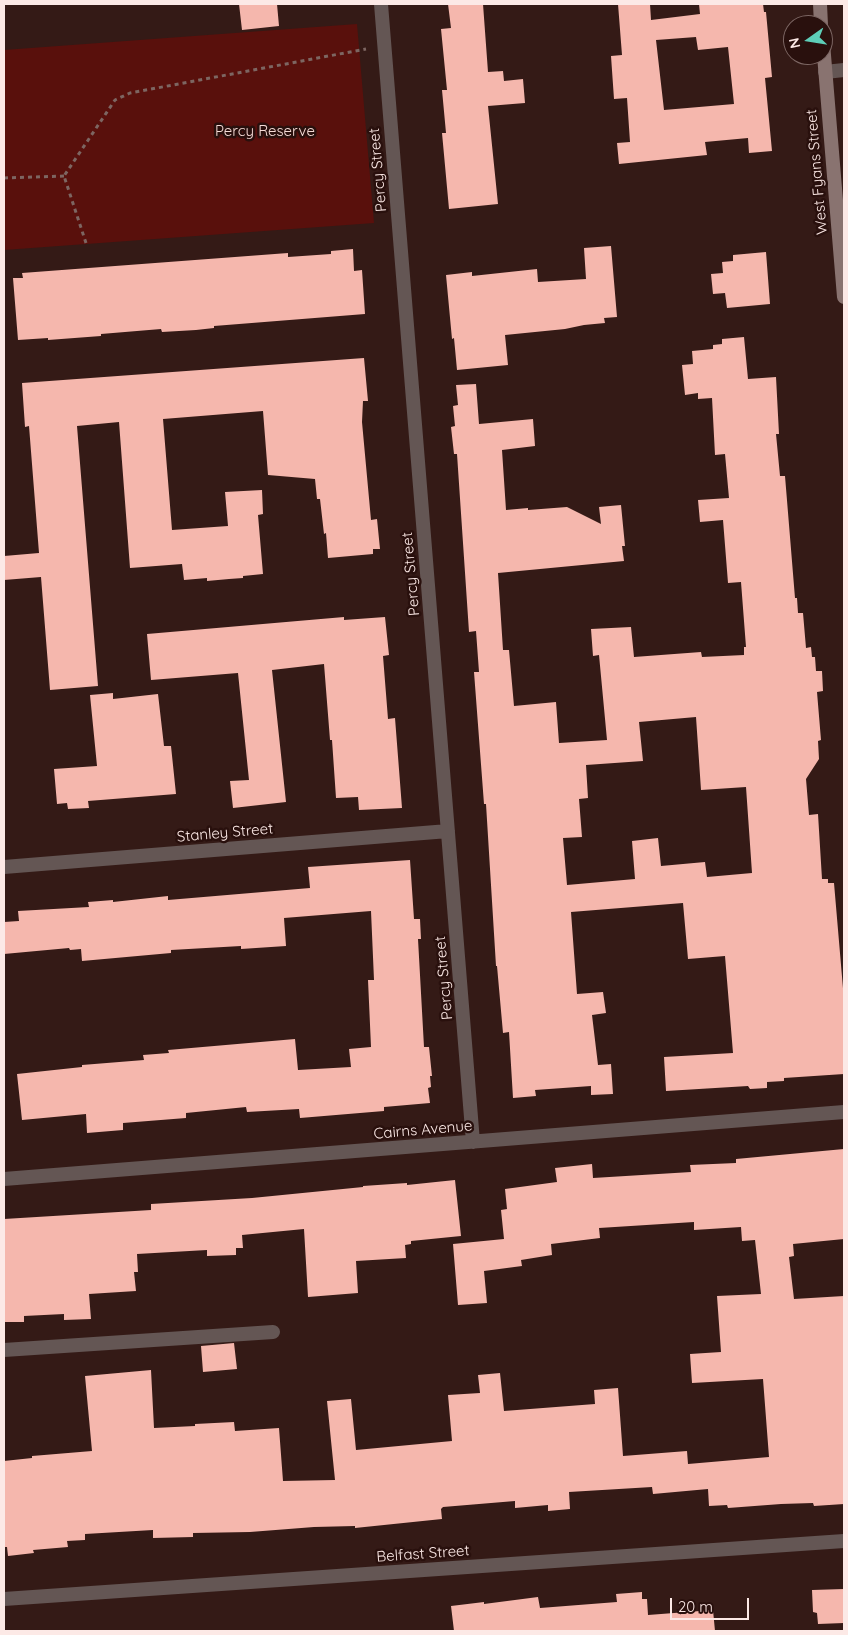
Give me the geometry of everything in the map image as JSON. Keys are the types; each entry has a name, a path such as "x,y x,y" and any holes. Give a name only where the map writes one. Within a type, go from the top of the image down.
{"main road":[{"name":"West Fyans Street","path":"825,65 844,297"}],"street":[{"name":"Percy Street","path":"380,4 473,1142"},
{"path":"825,72 844,70"},
{"name":"Stanley Street","path":"4,867 448,831"},
{"name":"Cairns Avenue","path":"4,1179 844,1112"},
{"path":"4,1350 273,1332"},
{"name":"Belfast Street","path":"4,1599 844,1542"}],"path":[{"path":"64,176 116,100 130,93 384,45"},
{"path":"4,178 64,176"},
{"path":"64,176 86,243"}],"green space":[{"name":"Percy Reserve","path":"357,24 374,223 4,250 4,50"}],"building":[{"path":"239,4 277,4 279,26 242,30"},
{"path":"448,4 483,4 488,72 503,71 504,81 523,79 525,103 488,106 498,204 449,209 442,133 446,133 442,90 447,90 441,29 451,28"},
{"path":"618,4 650,4 651,20 700,14 699,4 763,4 764,12 766,12 772,77 765,78 772,151 749,153 748,138 705,142 707,155 619,164 617,143 630,142 627,98 614,99 611,56 622,55","holes":["696,37 698,50 728,47 734,104 664,110 656,40"]},
{"path":"611,246 617,317 604,318 605,323 505,335 508,365 457,370 446,275 472,272 472,276 537,269 538,282 586,279 584,248"},
{"path":"353,249 354,271 362,270 365,314 214,326 214,328 196,330 162,332 161,329 101,334 101,336 18,340 13,278 23,278 22,273 288,253 288,257 331,254 331,251"},
{"path":"766,252 770,304 727,308 725,293 713,294 711,274 723,273 722,262 733,261 733,255"},
{"path":"744,337 748,379 776,377 779,434 776,434 780,476 785,476 795,598 797,598 798,613 803,613 806,648 811,647 812,657 815,657 816,671 822,671 823,691 817,692 821,740 818,741 819,759 806,779 809,815 818,814 822,879 828,879 828,883 834,883 844,1000 844,1074 784,1078 784,1081 767,1082 767,1088 750,1089 748,1086 666,1091 664,1057 733,1053 725,956 688,959 683,903 571,912 577,994 603,992 606,1013 592,1015 598,1065 611,1064 613,1094 591,1095 591,1086 535,1090 536,1096 513,1098 509,1032 503,1033 496,966 486,804 484,804 474,672 479,672 476,631 469,632 457,454 454,454 451,427 455,426 453,406 458,405 456,385 476,384 479,424 533,419 535,446 502,450 506,510 567,507 601,524 599,507 621,505 625,546 622,546 624,561 498,573 503,650 509,650 514,706 556,702 559,743 607,740 599,655 593,656 591,629 631,627 634,657 701,652 702,657 744,655 744,647 746,647 741,582 728,583 723,520 700,522 698,500 729,498 725,454 715,455 712,398 698,399 698,393 685,395 682,365 693,364 692,351 713,349 713,345 722,344 722,339","holes":["696,717 701,790 746,787 752,873 707,877 705,862 661,866 658,838 632,841 635,879 567,885 563,838 582,837 579,799 588,798 586,765 643,761 639,722"]},
{"path":"364,358 368,401 363,401 362,422 371,520 377,519 380,549 373,549 373,554 328,558 326,533 324,534 320,499 317,499 315,479 268,475 263,411 163,419 172,530 228,526 225,492 262,490 263,514 258,515 263,574 207,581 207,578 184,580 182,564 130,568 119,422 77,426 98,686 50,690 41,577 4,580 4,556 39,553 29,426 25,427 22,383"},
{"path":"344,617 344,620 385,617 389,655 383,656 388,719 395,718 402,808 359,810 358,797 336,798 324,664 272,670 286,802 233,808 230,781 249,780 238,673 151,680 147,634"},
{"path":"113,693 113,699 158,694 164,746 171,746 176,794 88,801 89,808 68,809 67,803 57,804 54,769 97,766 90,695"},
{"path":"410,860 414,919 420,919 421,939 418,939 424,1047 429,1047 432,1076 430,1076 431,1087 428,1088 430,1103 384,1107 384,1111 300,1118 299,1109 247,1112 246,1107 186,1113 186,1118 123,1123 123,1130 87,1133 86,1114 22,1120 17,1074 82,1067 82,1065 144,1060 143,1055 169,1053 168,1050 295,1039 298,1070 351,1067 349,1049 371,1047 368,980 374,980 371,911 284,918 286,946 241,949 241,946 171,950 171,953 82,961 81,949 70,950 69,948 4,954 4,922 19,921 18,911 89,907 88,902 113,900 113,902 168,896 168,900 310,888 308,867"},
{"path":"844,1149 844,1239 793,1244 794,1256 789,1257 794,1299 844,1296 844,1504 814,1506 813,1503 781,1504 728,1508 727,1505 709,1506 708,1489 653,1494 652,1487 569,1492 570,1509 548,1511 548,1505 515,1508 515,1501 443,1507 441,1509 442,1519 355,1528 355,1526 314,1527 250,1532 193,1533 193,1537 153,1538 153,1530 85,1534 85,1540 67,1541 68,1547 33,1550 34,1553 8,1556 7,1547 4,1547 4,1461 32,1458 32,1456 92,1451 85,1376 151,1370 154,1428 234,1422 235,1431 279,1428 283,1481 335,1480 327,1401 351,1399 356,1450 452,1441 448,1395 480,1393 478,1375 500,1373 504,1411 595,1404 594,1390 618,1388 623,1456 687,1451 688,1464 769,1457 763,1379 692,1383 690,1354 721,1352 717,1296 761,1294 755,1240 742,1241 741,1227 694,1230 694,1222 599,1228 600,1238 551,1244 552,1255 521,1260 522,1266 484,1271 487,1303 458,1305 453,1244 504,1239 501,1210 507,1209 505,1189 557,1182 555,1168 592,1164 593,1178 691,1172 690,1165 736,1163 736,1159"},
{"path":"455,1180 461,1236 411,1241 411,1244 405,1245 406,1258 356,1261 358,1293 308,1297 304,1229 242,1235 243,1248 236,1248 236,1255 207,1256 207,1250 137,1254 138,1272 134,1272 136,1291 89,1294 91,1319 64,1320 64,1314 24,1316 24,1322 4,1322 4,1219 151,1210 151,1204 252,1198 363,1186 407,1183 407,1185"},
{"path":"234,1343 237,1369 203,1372 201,1346"},
{"path":"844,1589 844,1623 818,1624 817,1613 813,1612 812,1590"},
{"path":"642,1592 642,1599 647,1599 648,1615 713,1610 715,1631 454,1631 451,1606 538,1597 540,1608 617,1602 616,1594"}]}
